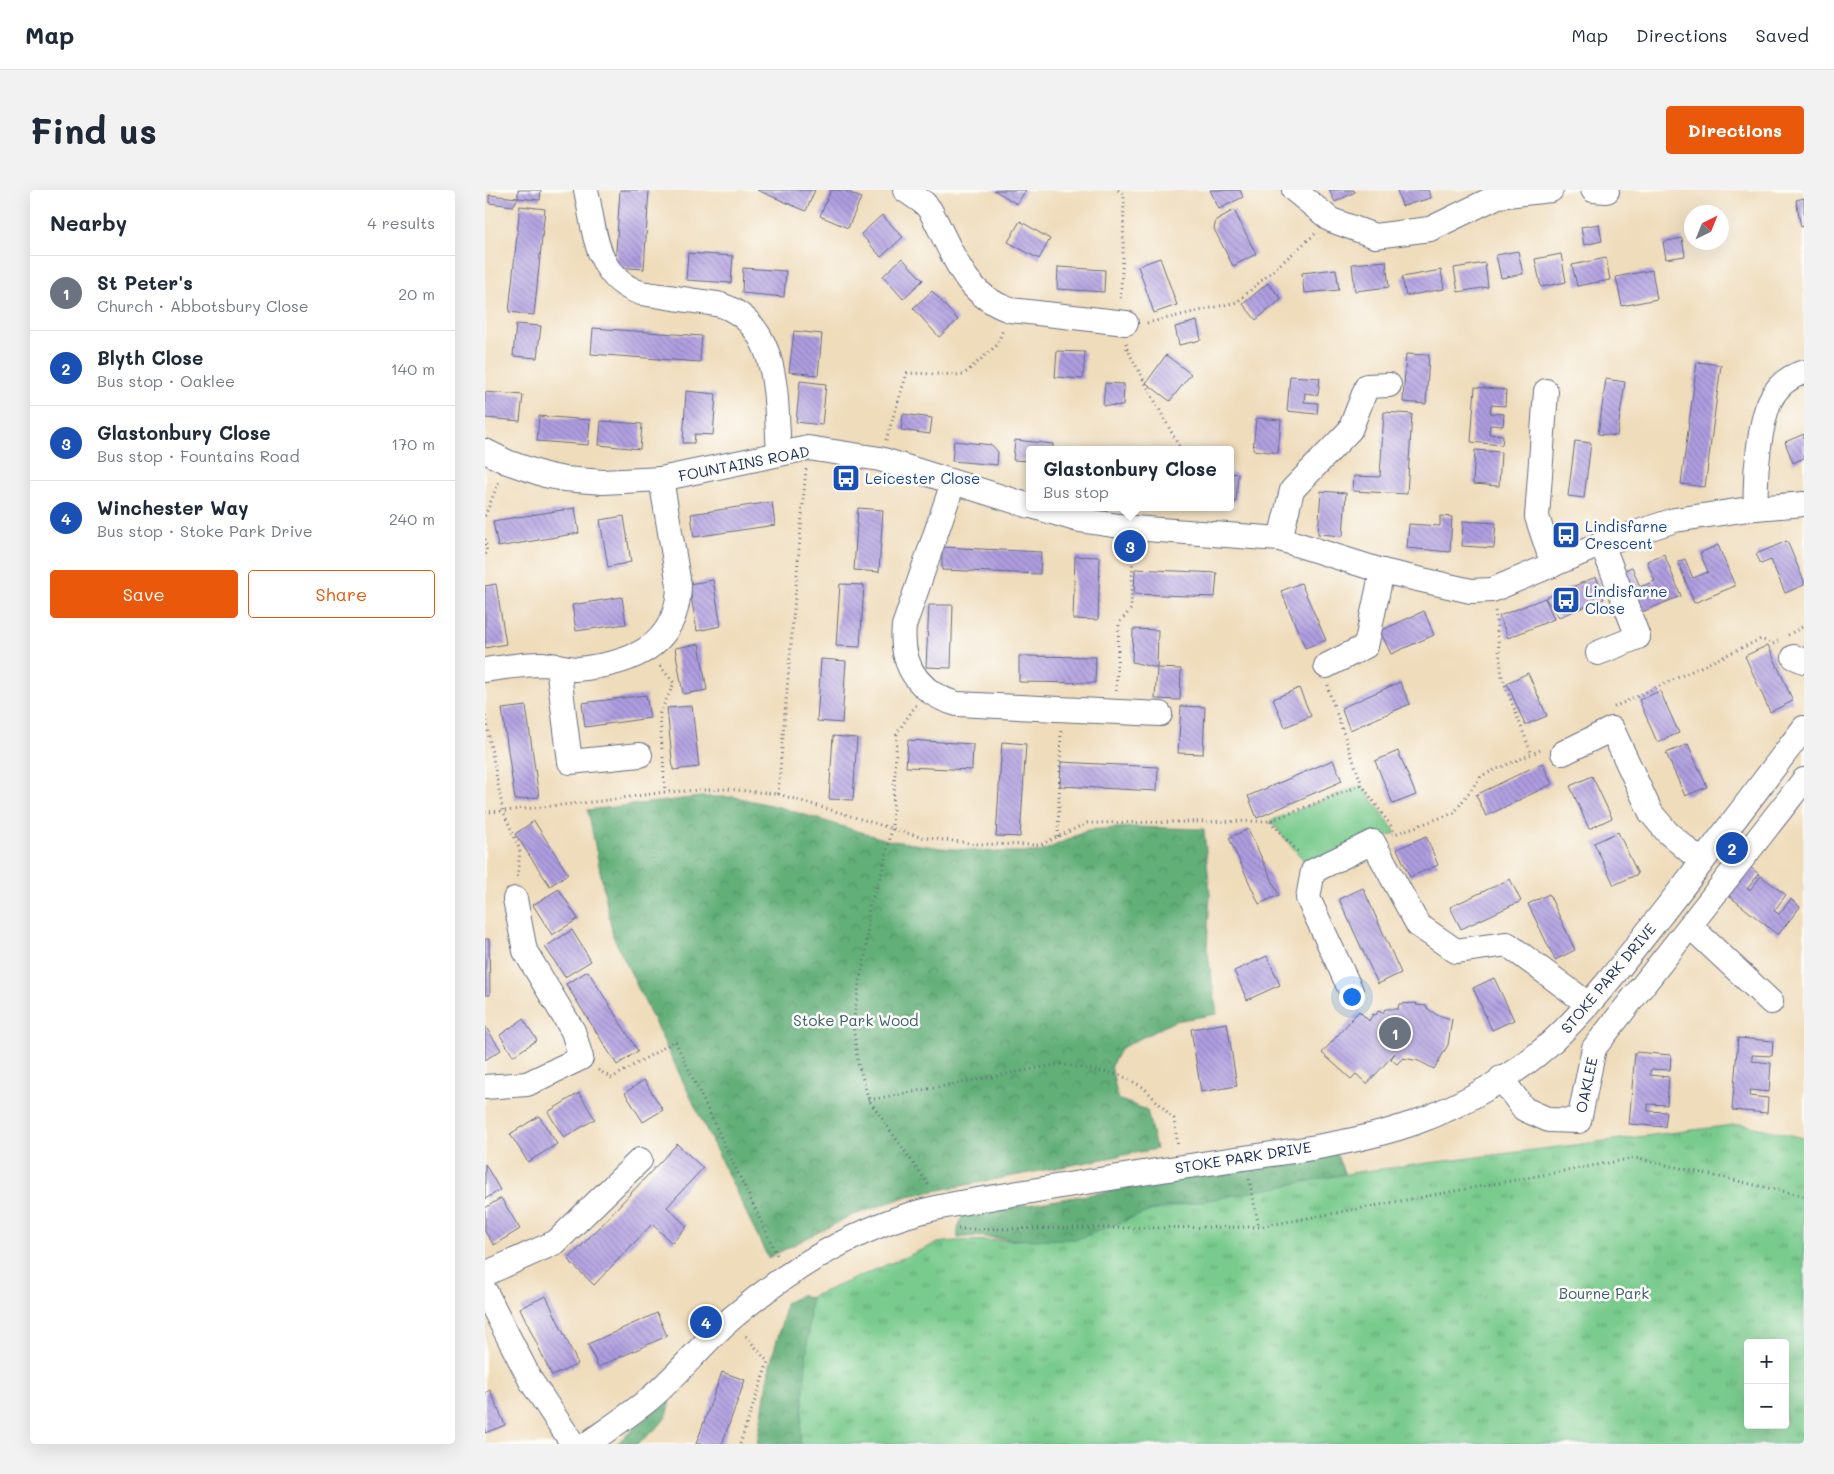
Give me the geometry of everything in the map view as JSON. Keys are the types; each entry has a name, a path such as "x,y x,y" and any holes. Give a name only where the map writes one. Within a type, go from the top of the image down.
{"street":[{"path":"586,190 600,254 604,264 616,280 641,293 720,305 742,317 759,334 765,345 772,368 779,453"},
{"path":"905,190 924,203 930,210 967,281 975,290 996,306 1010,310 1122,322"},
{"path":"1294,190 1331,220 1375,236 1430,229 1497,196 1551,190"},
{"path":"1756,508 1755,478 1765,411 1772,396 1783,383 1804,372"},
{"path":"1280,539 1291,490 1350,430 1367,386 1389,385"},
{"path":"1546,392 1537,517 1553,565"},
{"name":"FOUNTAINS ROAD","path":"485,451 507,462 545,475 564,479 603,482 661,479 808,448 880,459 1026,505"},
{"path":"485,670 544,664 578,669 621,662 647,649 665,632 672,621 679,597 679,585 661,479"},
{"path":"953,483 904,626 903,639 908,664 914,676 927,690 937,697 957,704 1160,714"},
{"path":"1049,511 1079,520 1133,528 1280,539 1382,571 1471,591 1492,590 1602,544 1675,520 1756,508 1804,504"},
{"path":"1598,653 1638,637 1602,544"},
{"path":"1326,666 1366,646 1382,571"},
{"path":"558,666 570,762 640,755"},
{"path":"1563,753 1608,720 1651,813 1667,832 1702,862"},
{"name":"STOKE PARK DRIVE","path":"587,1444 649,1399 732,1318 788,1276 846,1242 914,1212 1182,1167 1281,1153 1356,1138 1412,1123 1454,1105 1501,1078 1558,1037 1588,1004 1702,862 1804,728"},
{"name":"OAKLEE","path":"1501,1078 1524,1109 1549,1120 1579,1121 1594,1048 1804,780"},
{"path":"1351,991 1307,898 1313,871 1373,842 1418,925 1456,951 1507,944 1588,1004"},
{"path":"485,1087 527,1084 581,1058 573,1031 525,951 515,899"},
{"path":"1690,926 1771,1002"},
{"path":"485,1274 556,1242 641,1160"},
{"path":"485,1291 531,1381 573,1444"}],"path":[{"path":"1119,190 1124,194 1122,322 1127,350 1179,446"},
{"path":"1122,322 1151,323 1237,302 1331,220"},
{"path":"880,459 907,373 963,375 997,345 1010,310"},
{"path":"778,794 808,448"},
{"path":"485,516 507,462"},
{"path":"1115,711 1119,623 1131,610 1133,528"},
{"path":"485,539 487,553 485,555"},
{"path":"1492,590 1501,677 1532,755"},
{"path":"647,649 674,683 660,713 665,792"},
{"path":"1326,666 1329,692 1362,785 1396,833"},
{"path":"927,690 897,733 892,829 881,876 869,907 866,952 853,1025 857,1063 869,1100 943,1206"},
{"path":"1058,837 1062,710"},
{"path":"485,716 503,812 521,850 515,899"},
{"path":"485,812 503,812 665,792 726,789 778,794 920,837 978,844 1040,844 1087,823 1270,821 1362,785"},
{"path":"1270,821 1313,871"},
{"path":"581,1058 612,1078 675,1041 768,1239 788,1276"},
{"path":"869,1100 1060,1064 1121,1075 1143,1087 1174,1119 1182,1167"},
{"path":"1245,1157 1259,1227"},
{"path":"958,1229 1259,1227 1635,1158 1804,1196"},
{"path":"732,1318 768,1362 740,1444"}],"green space":[{"path":"1362,785 1396,833 1313,871 1270,821"},
{"name":"Stoke Park Wood","path":"700,797 735,797 779,807 887,840 942,848 993,852 1041,852 1088,830 1133,827 1204,829 1210,894 1207,948 1217,1014 1175,1021 1121,1048 1111,1066 1118,1099 1147,1110 1156,1149 908,1196 848,1217 768,1258 613,936 588,810"},
{"name":"Bourne Park","path":"1741,1124 1804,1138 1804,1444 800,1444 811,1297 938,1243 955,1241 1078,1239 1150,1211 1357,1172"},
{"path":"1336,1153 1346,1177 1251,1207 1194,1202 1150,1211 1097,1236 1065,1242 974,1236 958,1238 958,1229 962,1216"},
{"path":"801,1295 811,1298 803,1444 757,1444 770,1365 783,1318 785,1303"},
{"path":"669,1399 668,1413 660,1425 637,1444 616,1444"}],"building":[{"path":"518,190 541,190 540,200 518,198"},
{"path":"620,190 649,190 644,269 615,267"},
{"path":"757,190 815,190 806,211"},
{"path":"831,190 844,190 861,198 848,228 820,216"},
{"path":"994,190 1026,190 1017,204"},
{"path":"1210,190 1240,190 1243,197 1219,209"},
{"path":"1329,190 1354,190 1355,192 1335,202"},
{"path":"1397,190 1428,190 1431,198 1402,206"},
{"path":"489,195 518,198 513,206 489,203"},
{"path":"1804,198 1804,226 1801,227 1796,200"},
{"path":"520,206 545,209 534,315 509,312"},
{"path":"1234,210 1256,254 1233,266 1214,229 1216,220"},
{"path":"882,215 903,237 881,257 861,234"},
{"path":"1020,221 1050,239 1039,259 1008,242"},
{"path":"1599,224 1602,241 1584,245 1581,227"},
{"path":"1682,238 1685,256 1666,259 1663,242"},
{"path":"1518,251 1523,274 1501,278 1496,255"},
{"path":"688,253 733,256 731,283 686,280"},
{"path":"1561,254 1566,282 1541,287 1535,259"},
{"path":"902,258 923,280 903,299 883,276"},
{"path":"1160,258 1177,305 1154,313 1138,266"},
{"path":"1606,258 1610,280 1577,286 1572,265"},
{"path":"1386,261 1389,287 1355,291 1352,264"},
{"path":"1485,263 1488,287 1458,292 1454,268"},
{"path":"1058,267 1105,270 1104,292 1057,289"},
{"path":"743,268 786,271 784,297 742,293"},
{"path":"1336,269 1339,290 1304,293 1302,273"},
{"path":"1441,270 1444,289 1406,296 1402,277"},
{"path":"1652,270 1657,299 1622,306 1616,277"},
{"path":"1268,283 1282,299 1256,320 1243,304"},
{"path":"932,291 958,320 939,337 913,308"},
{"path":"1197,321 1201,340 1179,345 1175,327"},
{"path":"516,324 541,326 537,358 513,356"},
{"path":"593,328 702,336 700,362 591,354"},
{"path":"794,331 822,334 818,375 789,372"},
{"path":"1057,351 1085,352 1083,379 1055,377"},
{"path":"1406,354 1429,355 1426,404 1403,402"},
{"path":"1166,355 1191,374 1170,401 1146,383"},
{"path":"1697,362 1721,365 1705,487 1681,484"},
{"path":"1290,376 1320,378 1318,395 1305,393 1304,402 1318,403 1317,414 1287,411"},
{"path":"1606,379 1625,382 1617,436 1598,434"},
{"path":"800,381 826,384 822,425 796,422"},
{"path":"1105,383 1124,384 1123,406 1103,405"},
{"path":"1475,387 1506,390 1505,406 1491,405 1490,413 1504,414 1503,426 1490,425 1489,434 1503,435 1502,445 1471,442"},
{"path":"686,391 716,394 713,435 695,434 694,443 683,443"},
{"path":"485,392 523,395 520,421 485,418"},
{"path":"1384,412 1412,414 1407,494 1353,491 1354,476 1380,477"},
{"path":"903,414 932,418 930,434 901,430"},
{"path":"539,416 590,420 588,445 537,441"},
{"path":"1256,418 1281,420 1278,453 1253,450"},
{"path":"601,421 642,424 640,449 599,445"},
{"path":"1804,434 1804,458 1793,463 1785,442"},
{"path":"1015,440 1053,444 1053,446 1026,446 1026,461 1013,460"},
{"path":"954,441 992,445 998,452 997,465 952,461"},
{"path":"1575,441 1591,443 1584,498 1568,496"},
{"path":"1475,450 1501,452 1499,486 1473,484"},
{"path":"1234,474 1238,474 1236,502 1234,502"},
{"path":"1321,491 1346,493 1343,536 1318,534"},
{"path":"772,502 775,525 694,537 691,514"},
{"path":"575,508 579,533 498,547 493,521"},
{"path":"858,508 883,510 879,572 854,570"},
{"path":"624,516 631,562 608,567 600,520"},
{"path":"1440,516 1452,517 1450,552 1407,548 1409,524 1440,526"},
{"path":"1463,521 1496,523 1494,548 1462,546"},
{"path":"1787,541 1804,585 1785,593 1771,560 1761,564 1756,554"},
{"path":"1718,545 1735,586 1694,603 1678,562 1685,559 1693,578 1708,572 1700,553"},
{"path":"942,547 1041,552 1040,574 942,570"},
{"path":"1664,554 1681,596 1632,616 1615,574 1632,567 1640,587 1655,581 1647,561"},
{"path":"1075,556 1100,557 1098,620 1073,619"},
{"path":"1135,569 1217,573 1215,597 1134,594"},
{"path":"1596,577 1604,599 1559,617 1545,598"},
{"path":"713,580 721,626 697,631 689,584"},
{"path":"1301,583 1326,640 1305,648 1281,591"},
{"path":"496,584 506,644 485,648 485,586"},
{"path":"840,584 864,585 860,647 836,646"},
{"path":"622,597 626,624 576,631 572,605"},
{"path":"1545,598 1554,619 1508,638 1499,616"},
{"path":"929,605 953,605 951,668 926,667"},
{"path":"1424,611 1434,635 1391,654 1380,631"},
{"path":"1133,629 1158,630 1157,668 1132,662"},
{"path":"699,644 707,690 683,694 675,648"},
{"path":"1768,645 1793,701 1770,712 1745,656"},
{"path":"1019,656 1096,657 1095,683 1019,682"},
{"path":"821,659 846,661 842,723 817,721"},
{"path":"1157,668 1181,669 1180,700 1155,699"},
{"path":"1528,673 1547,716 1525,725 1507,683"},
{"path":"1400,682 1410,704 1350,730 1341,708"},
{"path":"1299,688 1311,716 1285,727 1273,699"},
{"path":"1660,691 1679,733 1657,742 1639,700"},
{"path":"646,695 650,718 585,727 582,703"},
{"path":"526,706 539,797 515,800 502,709"},
{"path":"692,706 699,767 673,770 667,708"},
{"path":"1181,706 1205,707 1203,754 1178,753"},
{"path":"833,736 857,738 853,800 829,799"},
{"path":"908,740 973,744 972,770 906,767"},
{"path":"1002,742 1026,744 1020,837 996,836"},
{"path":"1688,744 1707,787 1685,796 1666,753"},
{"path":"1398,751 1416,795 1393,804 1375,761"},
{"path":"1333,760 1342,781 1257,818 1248,796"},
{"path":"1061,762 1158,767 1157,791 1060,786"},
{"path":"1542,763 1552,784 1486,816 1476,795"},
{"path":"1592,776 1612,818 1589,829 1570,786"},
{"path":"534,821 568,874 550,886 515,834"},
{"path":"1248,829 1279,895 1259,904 1229,838"},
{"path":"1618,832 1638,874 1614,885 1594,843"},
{"path":"1426,836 1438,865 1410,877 1397,849"},
{"path":"1750,867 1759,874 1747,889 1750,890 1761,876 1786,895 1774,911 1779,914 1791,899 1800,907 1778,935 1728,895"},
{"path":"1510,879 1521,901 1461,929 1450,907"},
{"path":"1363,888 1401,973 1378,984 1339,899"},
{"path":"559,889 578,919 552,935 533,905"},
{"path":"1549,894 1575,950 1555,960 1528,904"},
{"path":"572,930 591,961 565,977 545,947"},
{"path":"485,939 489,939 490,995 485,995"},
{"path":"1267,956 1280,985 1247,1000 1234,971"},
{"path":"588,971 638,1051 617,1065 566,984"},
{"path":"1494,978 1514,1020 1492,1030 1473,988"},
{"path":"1417,1003 1416,1005 1427,1006 1437,1015 1452,1019 1448,1045 1434,1069 1419,1061 1403,1058 1397,1064 1391,1059 1395,1053 1367,1084 1356,1074 1351,1079 1322,1053 1359,1011 1369,1021 1373,1014 1376,1015 1378,1011 1383,1013 1385,1009 1398,1009 1399,1004"},
{"path":"523,1019 537,1040 513,1056 500,1035"},
{"path":"1227,1023 1237,1086 1201,1092 1191,1029"},
{"path":"485,1026 501,1050 485,1060"},
{"path":"1738,1038 1773,1041 1772,1056 1752,1055 1752,1061 1771,1063 1769,1092 1750,1090 1749,1096 1768,1098 1767,1113 1732,1110"},
{"path":"1635,1052 1671,1055 1670,1070 1651,1069 1650,1075 1669,1077 1667,1105 1648,1104 1648,1111 1667,1112 1665,1127 1629,1124"},
{"path":"644,1080 663,1110 643,1122 625,1093"},
{"path":"579,1093 595,1119 564,1138 548,1112"},
{"path":"539,1116 557,1144 528,1162 510,1134"},
{"path":"677,1144 703,1168 667,1207 687,1226 672,1243 652,1224 594,1285 568,1260"},
{"path":"485,1164 500,1190 485,1199"},
{"path":"501,1198 520,1229 494,1245 485,1232 485,1208"},
{"path":"546,1296 578,1364 552,1376 520,1308"},
{"path":"657,1313 667,1336 598,1367 588,1344"},
{"path":"722,1372 745,1380 722,1444 696,1444"},
{"path":"490,1390 505,1425 485,1433 485,1393"}],"place":[{"name":"Leicester Close","path":"846,478"},
{"name":"Lindisfarne Crescent","path":"1566,535"},
{"name":"Glastonbury Close","path":"1130,546"},
{"name":"Lindisfarne Close","path":"1566,600"},
{"name":"Blyth Close","path":"1732,848"},
{"name":"St Peter's","path":"1395,1033"},
{"name":"Winchester Way","path":"706,1322"}]}
